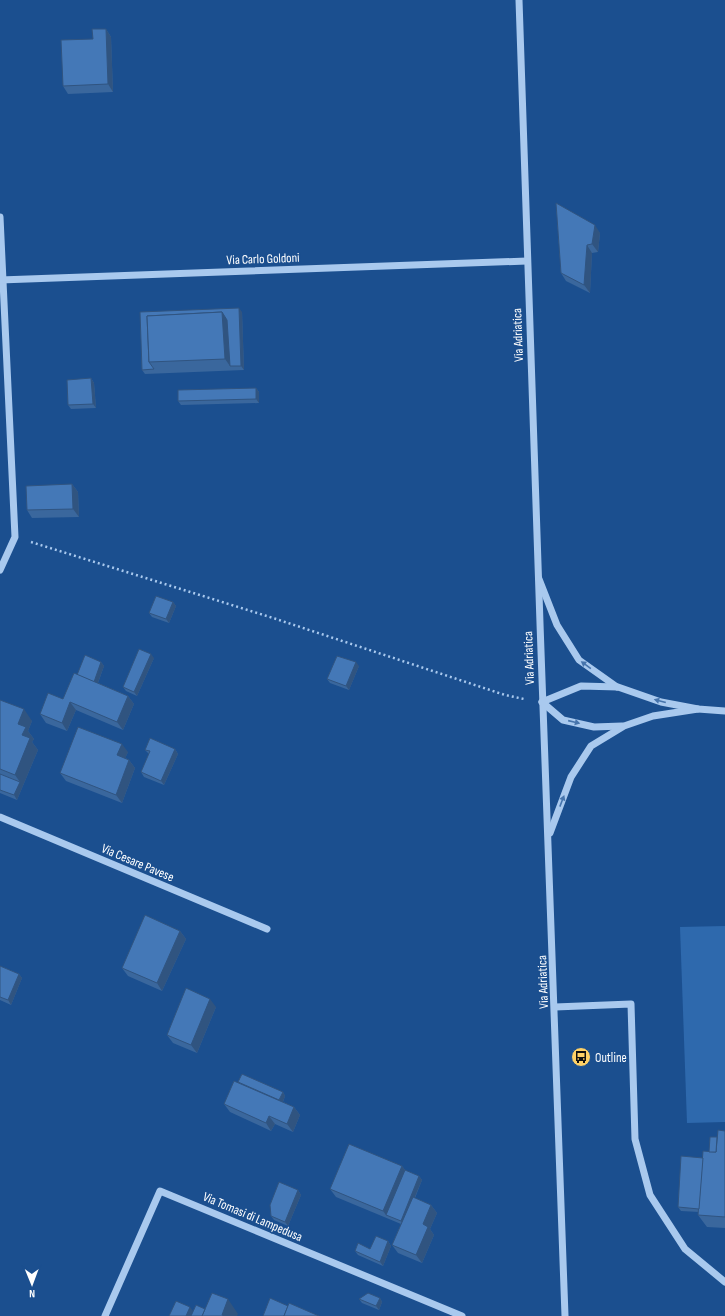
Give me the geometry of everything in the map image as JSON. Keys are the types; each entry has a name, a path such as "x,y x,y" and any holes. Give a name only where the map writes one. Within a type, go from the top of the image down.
{"street":[{"name":"Via Adriatica","path":"519,0 537,574 555,1007 565,1316"},
{"path":"0,216 15,537 0,570"},
{"name":"Via Carlo Goldoni","path":"2,280 527,261"},
{"path":"537,574 558,625 579,660 618,688"},
{"path":"624,726 594,727 563,720 542,702 581,686 618,688 661,702 698,709 725,711"},
{"path":"548,837 571,776 591,746 624,726 653,716 698,709"},
{"name":"Via Cesare Pavese","path":"0,817 267,929"},
{"path":"555,1007 631,1004 635,1139 650,1195 685,1249 725,1282"},
{"name":"Via Tomasi di Lampedusa","path":"105,1316 160,1191 462,1316"}],"path":[{"path":"15,537 273,618 505,695 542,702"}],"shaded area":[{"path":"725,926 725,1122 687,1123 680,927"}],"building":[{"path":"92,29 106,29 108,84 63,86 61,40 93,39"},
{"path":"556,203 595,225 592,244 587,245 584,285 561,273"},
{"path":"239,308 241,366 230,366 227,320 222,312 147,316 149,362 154,369 142,370 140,312"},
{"path":"222,312 225,359 149,362 147,316"},
{"path":"91,378 93,404 68,405 67,380"},
{"path":"256,388 256,399 178,401 178,390"},
{"path":"72,484 73,509 27,510 26,486"},
{"path":"156,596 173,602 166,619 149,613"},
{"path":"139,649 151,654 134,692 123,687"},
{"path":"85,655 101,662 94,682 77,675"},
{"path":"337,656 356,662 346,686 327,679"},
{"path":"74,673 128,696 117,722 70,702 62,723 40,714 48,693 63,699"},
{"path":"0,700 24,709 18,724 26,727 22,735 30,738 15,775 0,769"},
{"path":"78,727 122,744 117,755 129,760 116,795 60,773"},
{"path":"150,738 175,749 161,781 141,772 150,751 145,750"},
{"path":"0,774 20,782 14,795 0,790"},
{"path":"145,915 180,931 157,983 122,968"},
{"path":"0,966 19,974 8,1000 0,997"},
{"path":"186,988 210,999 191,1045 167,1035"},
{"path":"242,1074 283,1092 279,1100 238,1082"},
{"path":"234,1081 294,1107 287,1124 269,1116 266,1123 224,1104"},
{"path":"718,1130 725,1131 725,1217 698,1215 703,1151 716,1152"},
{"path":"710,1137 717,1137 716,1152 709,1152"},
{"path":"349,1144 402,1166 383,1211 330,1189"},
{"path":"681,1156 703,1158 699,1209 678,1207"},
{"path":"405,1170 419,1176 401,1221 386,1215"},
{"path":"279,1182 298,1190 285,1222 271,1216 270,1205"},
{"path":"413,1197 431,1205 423,1224 428,1227 416,1255 392,1245"},
{"path":"376,1236 388,1241 380,1262 355,1251 358,1243 370,1249"},
{"path":"212,1293 228,1299 222,1315 225,1316 202,1316"},
{"path":"368,1293 380,1298 376,1306 359,1299"},
{"path":"270,1298 288,1306 284,1316 263,1316"},
{"path":"176,1301 190,1307 186,1316 169,1316"},
{"path":"289,1303 319,1316 284,1316"},
{"path":"196,1305 205,1309 202,1316 191,1316"}],"place":[{"name":"Outline","path":"581,1057"}]}
